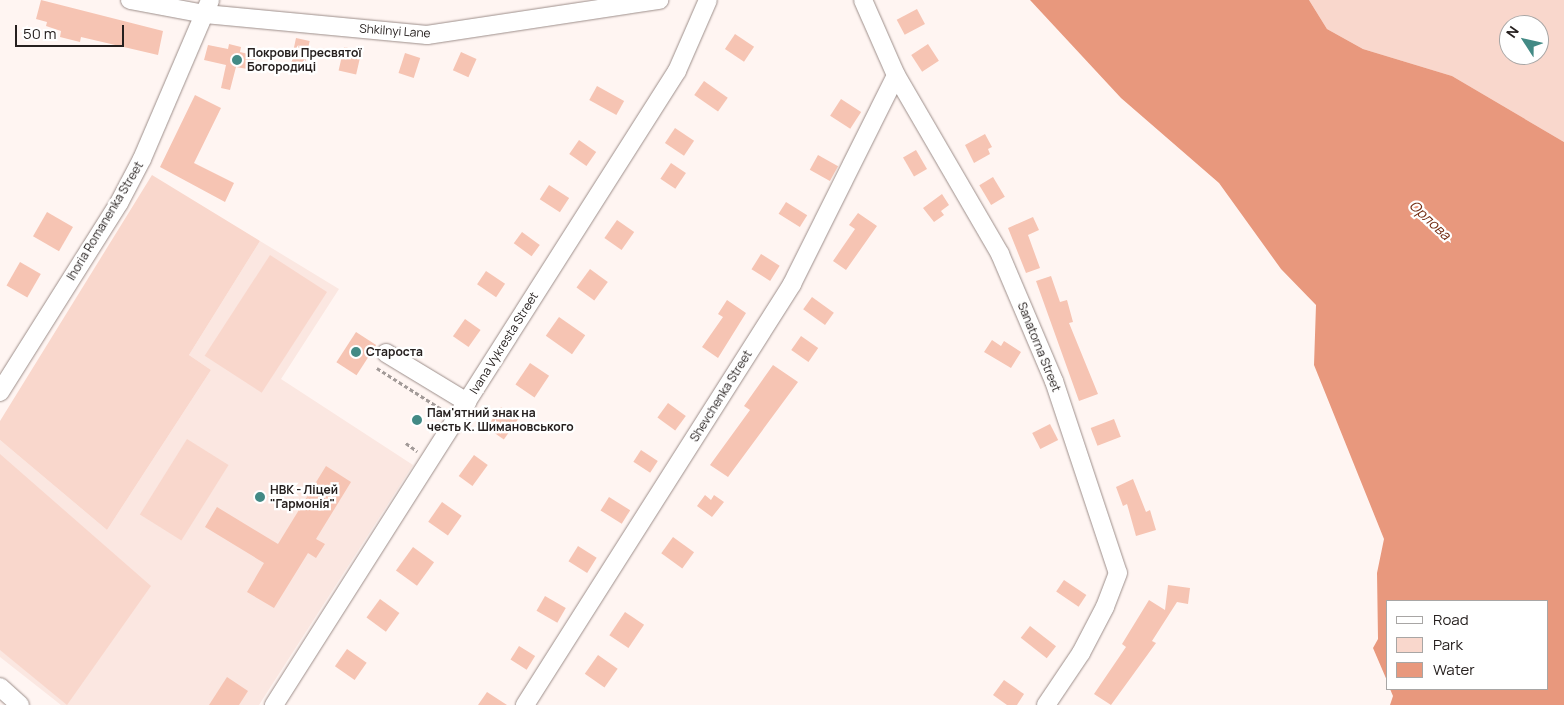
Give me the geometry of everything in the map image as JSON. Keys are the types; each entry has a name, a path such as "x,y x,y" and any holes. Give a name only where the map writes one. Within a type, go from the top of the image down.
{"street":[{"name":"Shkilnyi Lane","path":"130,0 208,7 427,35 659,0"},
{"name":"Ivana Vykresta Street","path":"274,705 677,71 708,0"},
{"name":"Sanatorna Street","path":"863,0 896,76 1000,254 1054,381 1118,573 1105,607 1081,653 1046,705"},
{"name":"Ihoria Romanenka Street","path":"0,392 119,203 142,159 208,7"},
{"name":"Shevchenka Street","path":"525,705 792,284 896,76"},
{"path":"386,353 467,402"},
{"path":"0,688 20,705"}],"path":[{"path":"377,368 456,418"}],"shaded area":[{"name":"НВК - Ліцей \"Гармонія\"","path":"260,241 339,289 281,379 413,465 259,705 61,705 0,657 0,440 107,530 211,370 189,355"}],"green space":[{"path":"1309,0 1564,0 1564,142 1452,76 1363,49 1327,29"},
{"path":"152,175 260,241 189,355 211,370 107,530 0,440 0,421"},
{"path":"270,255 327,292 262,393 205,356"},
{"path":"187,439 229,465 181,540 140,514"},
{"path":"0,454 151,586 67,705 0,650"}],"water":[{"name":"Орлова","path":"1030,0 1309,0 1327,29 1363,49 1452,76 1564,142 1564,705 1390,705 1393,696 1390,690 1549,690 1549,600 1386,600 1386,678 1373,648 1378,639 1377,573 1384,539 1314,365 1316,305 1281,269 1219,183 1121,98"}],"building":[{"path":"41,0 163,31 158,55 81,37 80,42 60,37 61,31 46,26 47,22 36,19"},
{"path":"917,9 925,24 905,35 897,20"},
{"path":"735,34 754,47 744,62 725,49"},
{"path":"296,38 310,41 305,64 291,61"},
{"path":"229,44 241,47 240,52 256,56 253,70 236,67 230,90 221,88 226,65 204,60 208,45 228,49"},
{"path":"928,44 939,61 922,72 911,55"},
{"path":"344,47 362,51 356,74 339,70"},
{"path":"461,52 477,59 468,77 453,70"},
{"path":"405,53 420,58 414,78 399,73"},
{"path":"704,81 728,98 718,112 694,95"},
{"path":"597,86 624,101 616,115 589,100"},
{"path":"195,95 221,108 194,163 234,183 225,202 160,167"},
{"path":"841,99 861,112 850,129 830,116"},
{"path":"675,128 694,141 684,156 665,143"},
{"path":"985,134 992,147 988,149 990,154 974,163 965,145"},
{"path":"579,140 596,152 586,166 569,154"},
{"path":"916,150 927,169 914,177 903,158"},
{"path":"818,155 838,166 830,181 810,170"},
{"path":"671,163 686,173 675,189 660,179"},
{"path":"993,177 1005,197 991,205 979,185"},
{"path":"549,185 569,198 560,212 540,199"},
{"path":"942,194 949,205 941,211 944,215 934,222 923,208"},
{"path":"786,202 807,215 800,227 779,214"},
{"path":"47,212 73,227 59,251 33,236"},
{"path":"858,213 877,226 846,270 833,261 855,229 849,225"},
{"path":"1033,217 1039,230 1028,235 1040,268 1026,273 1008,228"},
{"path":"617,220 634,232 622,250 604,238"},
{"path":"522,232 540,245 532,256 514,243"},
{"path":"761,254 780,266 770,281 751,269"},
{"path":"20,262 41,274 27,297 7,285"},
{"path":"590,269 608,282 594,301 576,288"},
{"path":"486,271 505,284 496,297 477,284"},
{"path":"1051,276 1060,302 1067,300 1073,322 1069,323 1098,394 1079,401 1036,281"},
{"path":"812,297 834,313 825,325 803,309"},
{"path":"727,300 746,313 718,358 702,347 723,317 718,314"},
{"path":"559,317 585,335 572,354 546,336"},
{"path":"465,319 481,330 469,347 453,336"},
{"path":"356,332 376,345 357,375 336,362"},
{"path":"801,336 818,348 808,362 791,350"},
{"path":"992,340 1001,346 1004,341 1021,352 1011,368 984,352"},
{"path":"530,363 549,376 535,397 515,385"},
{"path":"773,365 798,382 728,477 710,465 750,410 744,406"},
{"path":"668,403 686,416 675,430 657,418"},
{"path":"501,407 518,419 504,440 487,427"},
{"path":"1114,419 1121,437 1097,446 1091,428"},
{"path":"1050,424 1058,440 1040,449 1032,433"},
{"path":"641,450 658,461 650,473 633,462"},
{"path":"474,455 488,465 472,486 459,476"},
{"path":"326,466 351,482 316,539 325,544 316,558 308,553 274,608 247,592 264,563 205,527 217,507 278,544"},
{"path":"1133,479 1146,512 1150,510 1156,530 1136,536 1127,504 1123,506 1116,487"},
{"path":"705,495 711,500 714,495 724,502 712,517 697,506"},
{"path":"609,497 630,510 622,524 601,511"},
{"path":"442,502 462,516 448,535 428,522"},
{"path":"673,537 694,552 682,568 661,553"},
{"path":"578,546 597,558 587,573 568,561"},
{"path":"413,547 434,562 417,586 396,570"},
{"path":"1064,580 1086,595 1079,607 1056,592"},
{"path":"1168,585 1190,588 1188,604 1177,602 1152,641 1156,643 1111,705 1094,694 1126,647 1122,644 1149,600 1165,610"},
{"path":"545,596 566,608 557,623 536,611"},
{"path":"380,599 399,613 386,632 366,618"},
{"path":"625,612 644,625 628,648 609,635"},
{"path":"1030,626 1056,646 1047,658 1021,638"},
{"path":"519,646 535,656 527,670 511,660"},
{"path":"347,649 367,663 355,680 335,666"},
{"path":"598,655 618,669 604,688 585,674"},
{"path":"227,677 248,691 239,705 209,705"},
{"path":"1004,680 1024,694 1017,705 1007,705 993,695"},
{"path":"487,692 507,705 478,705"}],"place":[{"name":"Покрови Пресвятої Богородиці","path":"237,60"},
{"name":"Староста","path":"356,352"},
{"name":"Пам'ятний знак на честь К. Шимановського","path":"417,420"},
{"name":"НВК - Ліцей \"Гармонія\"","path":"260,497"}]}
